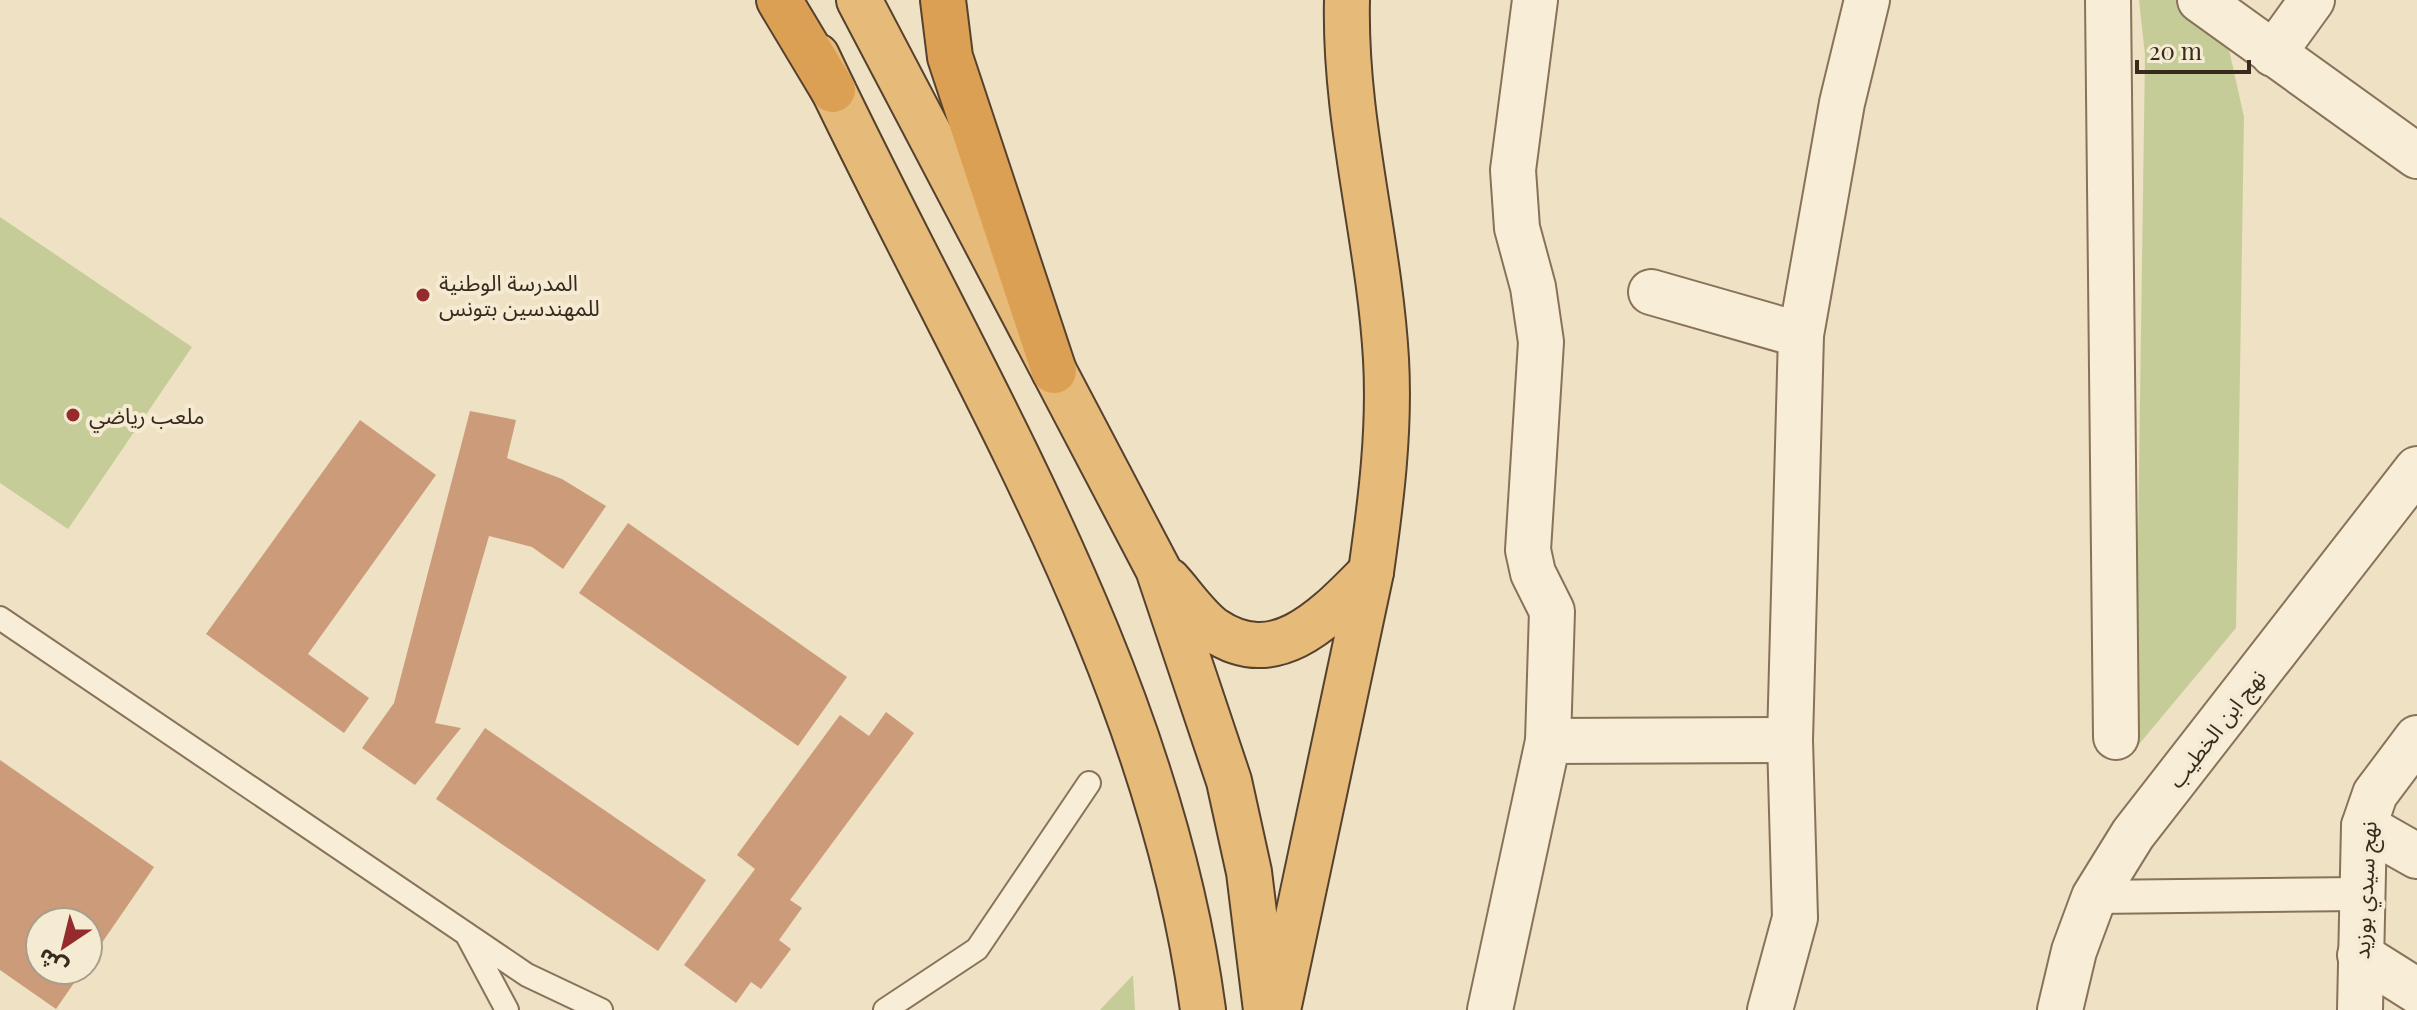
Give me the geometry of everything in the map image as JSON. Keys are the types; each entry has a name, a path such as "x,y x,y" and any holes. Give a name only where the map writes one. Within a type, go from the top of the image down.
{"highway":[{"path":"779,0 833,90"},
{"path":"790,0 991,405 1088,610 1139,741 1195,953 1203,1010"},
{"path":"859,0 1158,569 1229,781 1249,872 1266,1010"},
{"path":"943,0 950,57 1054,371"},
{"path":"1278,1010 1371,572 1384,482 1386,359 1346,56 1347,0"},
{"path":"1158,569 1214,630 1245,642 1282,645 1324,619 1371,572"}],"street":[{"path":"1490,1010 1548,741 1552,611 1533,573 1528,550 1541,342 1533,287 1517,228 1513,170 1535,0"},
{"path":"1770,1010 1795,918 1790,740 1801,335 1842,103 1867,0"},
{"path":"2108,0 2116,737"},
{"path":"2273,54 2312,0"},
{"path":"2218,6 2273,54 2417,156"},
{"path":"1651,292 1801,335"},
{"name":"نهج ابن الخطيب","path":"2060,1010 2074,951 2094,897 2133,834 2414,481"},
{"name":"نهج سيدي بوزيد","path":"2360,1010 2360,894 2364,826 2375,794 2417,738"},
{"path":"1548,741 1790,740"},
{"path":"2364,826 2417,856"},
{"path":"2094,897 2360,894"},
{"path":"2360,955 2417,991"}],"lane":[{"path":"0,618 527,975 601,1010"},
{"path":"885,1010 977,949 1089,783"},
{"path":"466,933 507,1010"}],"green space":[{"path":"2139,0 2218,0 2244,117 2236,628 2135,749 2145,55"},
{"name":"ملعب رياضي","path":"0,217 192,347 68,529 0,483"},
{"path":"1133,975 1135,1010 1100,1010"}],"building":[{"path":"470,411 516,420 507,458 562,479 606,506 563,569 532,547 489,536 435,723 461,728 415,785 362,748 394,703"},
{"path":"360,420 436,475 308,654 369,698 344,733 206,634"},
{"path":"628,523 847,677 798,746 579,593"},
{"path":"886,712 914,733 790,900 802,908 779,940 791,949 761,989 751,982 736,1003 684,965 755,869 737,855 840,715 869,736"},
{"path":"485,728 706,880 658,951 436,799"},
{"path":"0,760 154,867 104,940 104,906 24,906 24,986 72,986 56,1009 0,970"}],"place":[{"name":"المدرسة الوطنية للمهندسين بتونس","path":"423,295"},
{"name":"ملعب رياضي","path":"73,415"}]}
